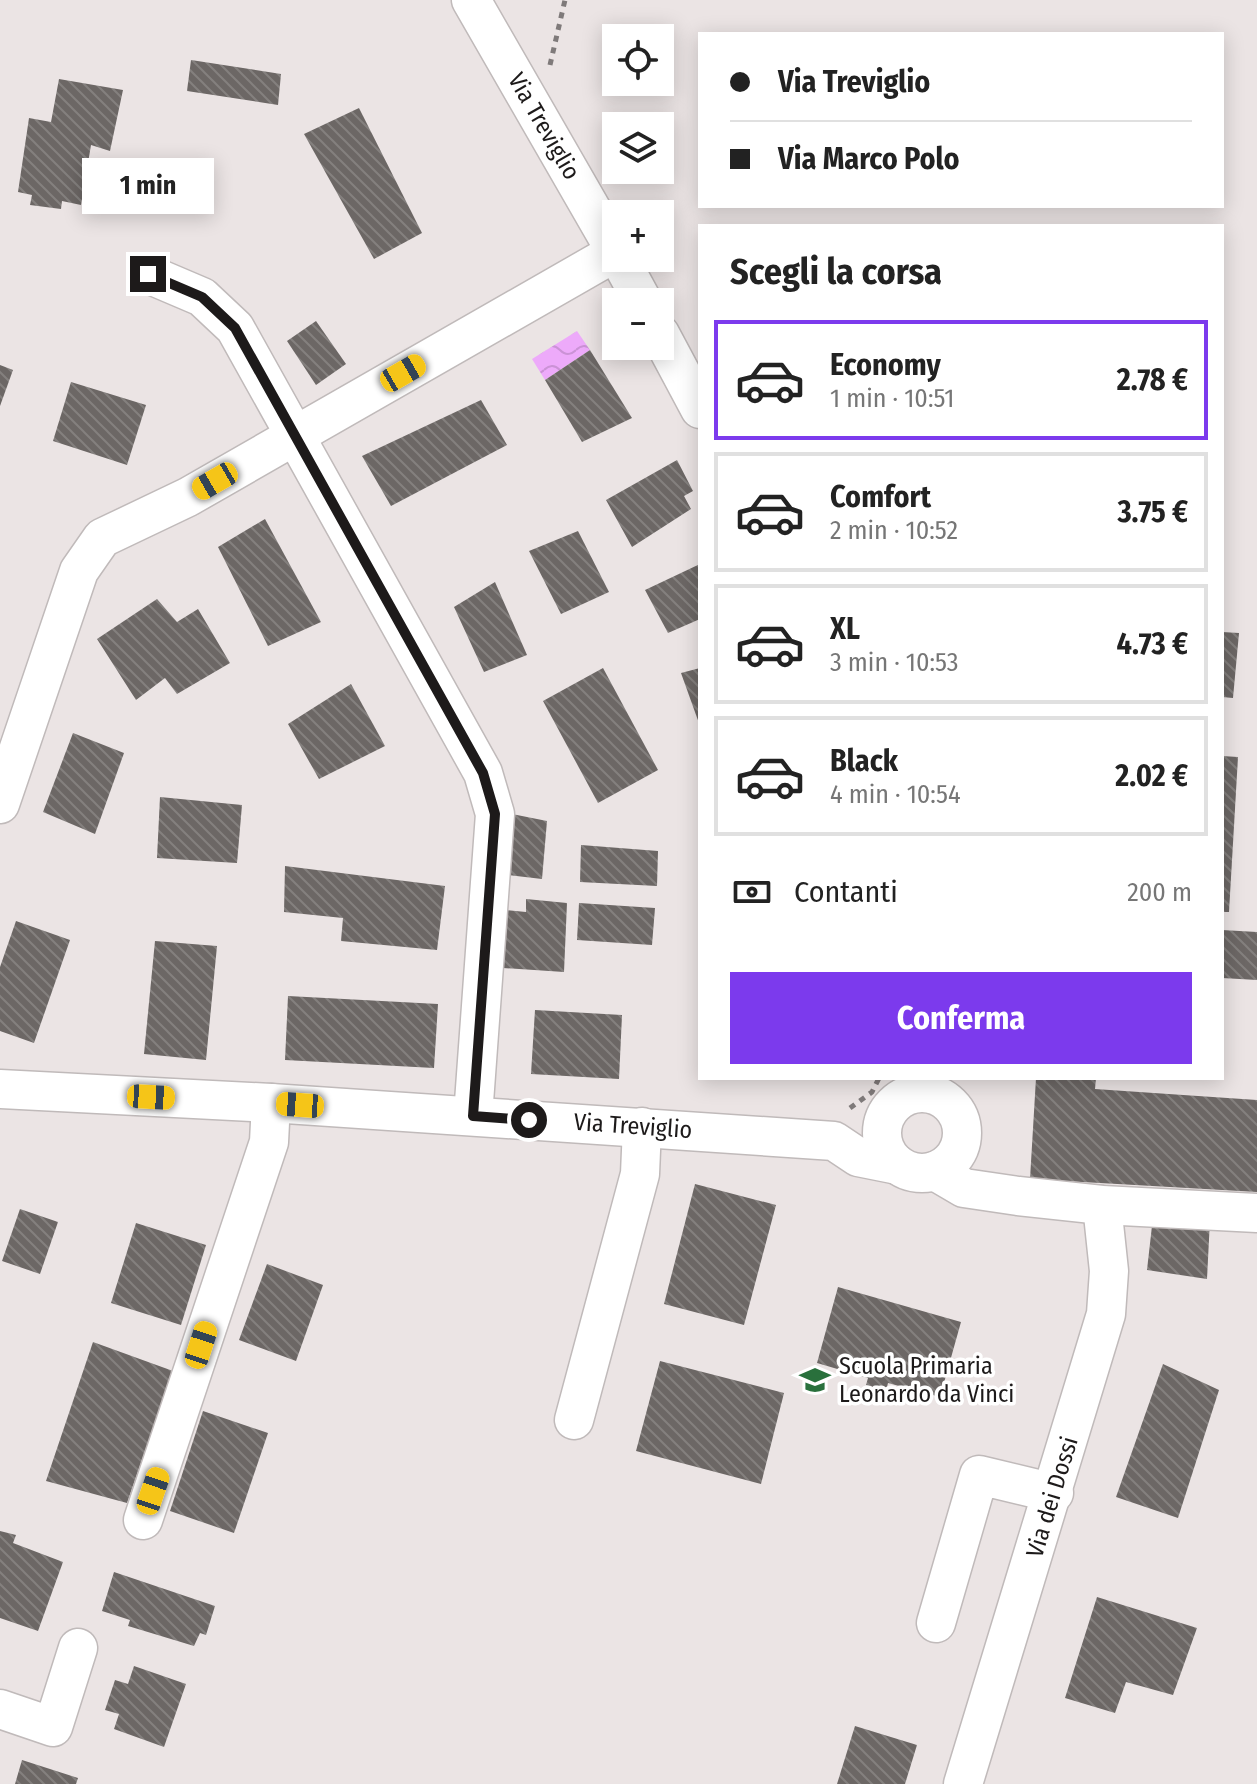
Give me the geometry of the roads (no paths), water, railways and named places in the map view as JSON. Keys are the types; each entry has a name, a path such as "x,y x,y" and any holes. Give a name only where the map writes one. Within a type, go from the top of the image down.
{"street":[{"name":"Via Treviglio","path":"471,0 602,227"},
{"path":"0,804 79,571 102,538 188,497 602,260"},
{"path":"148,274 202,297 235,328 483,773 495,814 473,1116"},
{"path":"674,360 698,405"},
{"path":"901,1094 885,1117 883,1143 898,1165 909,1171 935,1171 956,1154 960,1130 956,1080"},
{"name":"Via Treviglio","path":"0,1089 271,1103 834,1141 858,1157 898,1165"},
{"path":"834,1141 855,1123 901,1094 929,1093 952,1106 960,1130 1018,1196"},
{"path":"143,1520 269,1142 271,1103"},
{"path":"574,1420 640,1174 642,1127"},
{"path":"935,1171 964,1188 1018,1196 1102,1205 1257,1213"},
{"name":"Via dei Dossi","path":"963,1784 1106,1314 1109,1271 1102,1205"},
{"path":"936,1623 979,1475 1054,1493"},
{"path":"0,1709 53,1727 78,1648"}],"water":[{"path":"577,331 590,350 545,380 532,359"}],"place":[{"name":"Scuola Primaria Leonardo da Vinci","path":"815,1380"}]}
